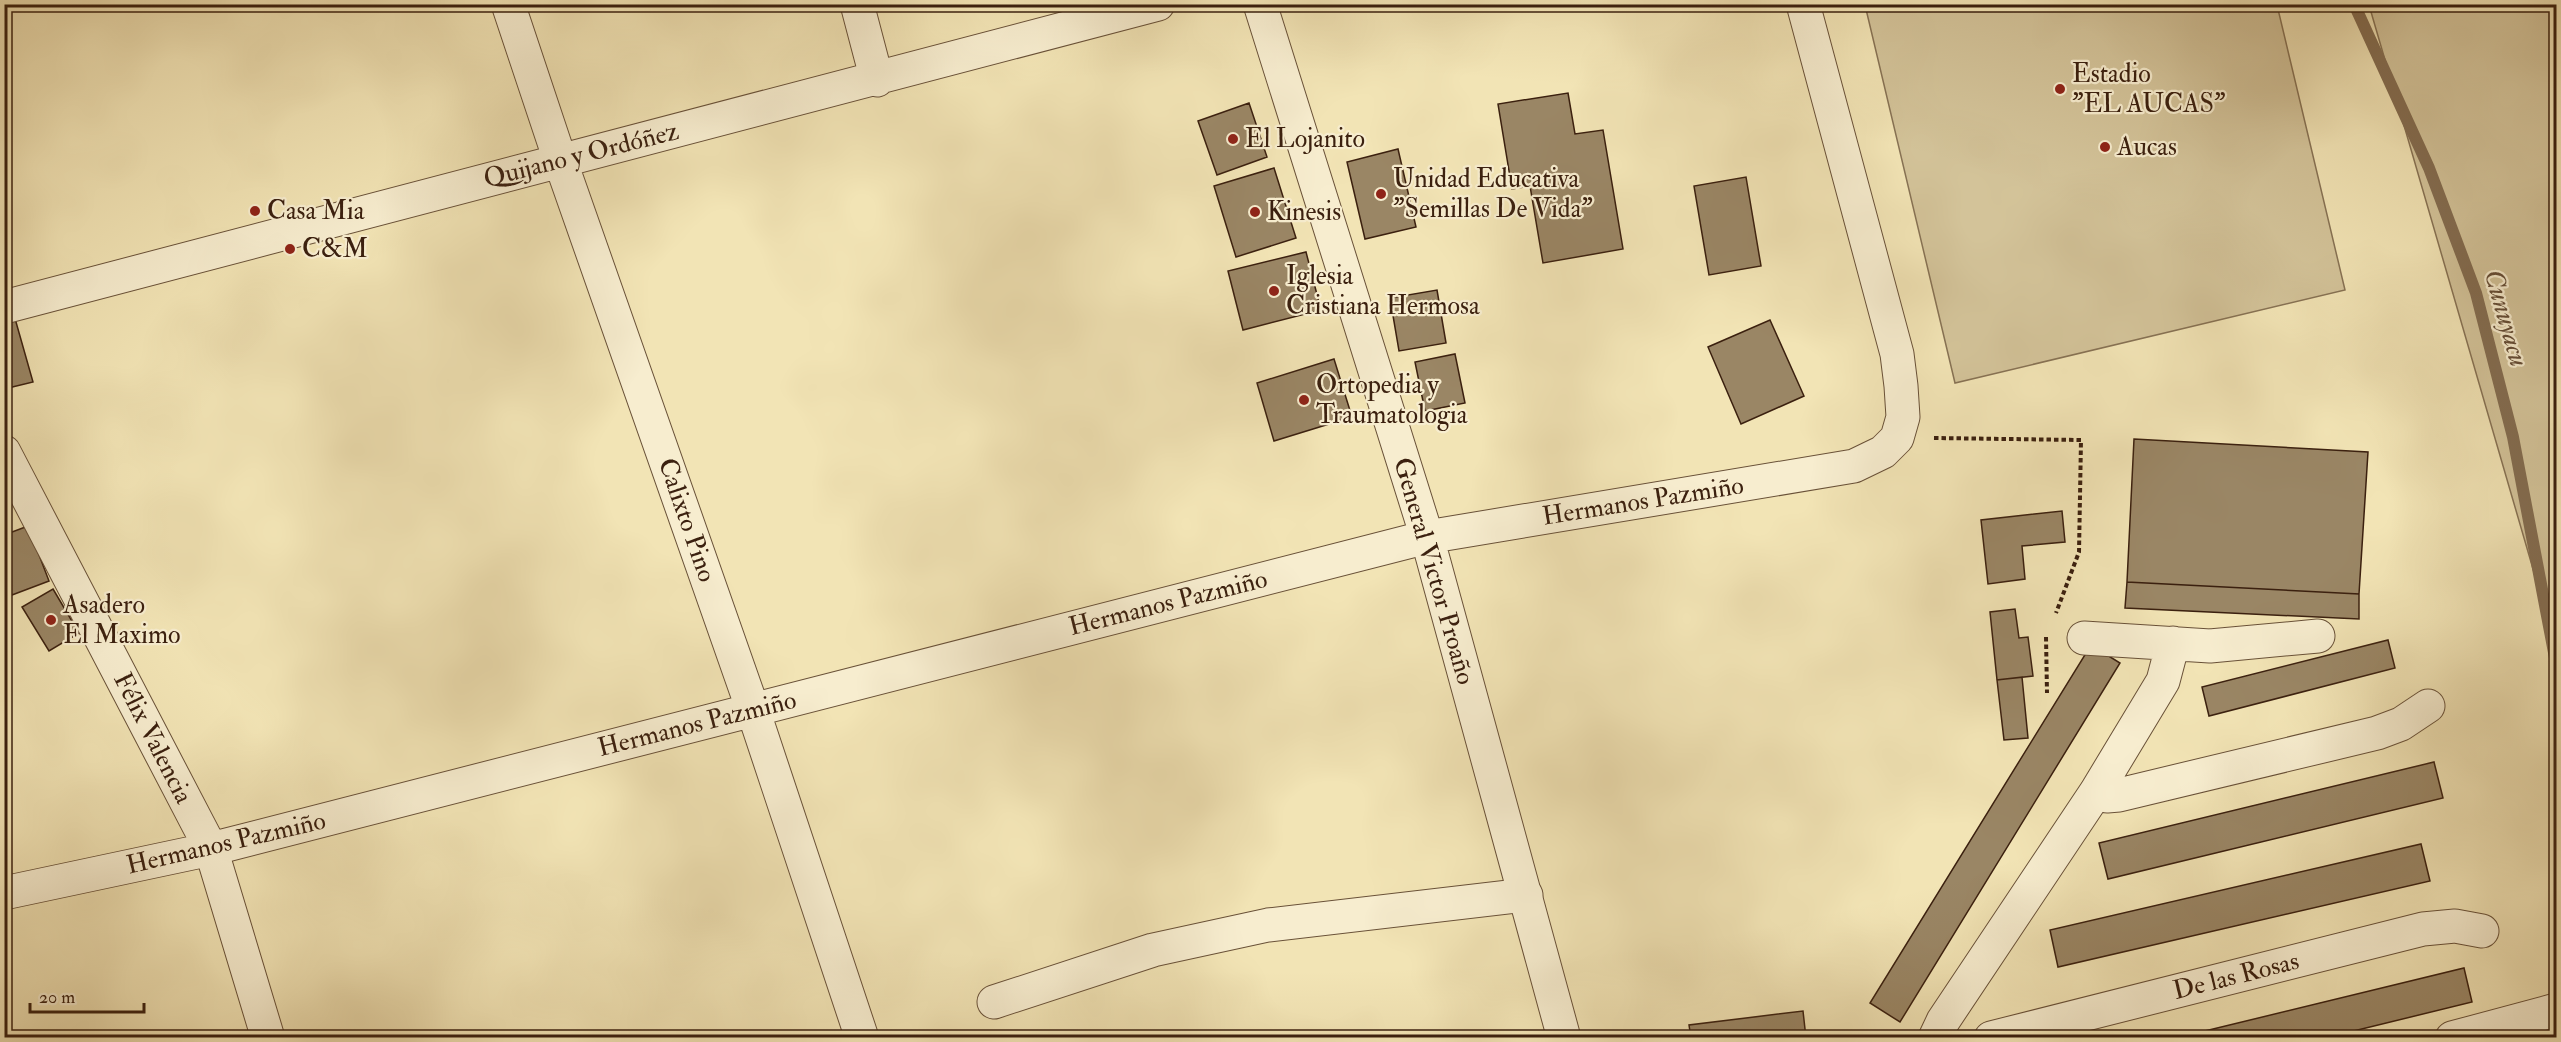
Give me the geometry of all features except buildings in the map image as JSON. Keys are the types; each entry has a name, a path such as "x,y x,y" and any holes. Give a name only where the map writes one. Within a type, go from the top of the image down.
{"street":[{"name":"Calixto Pino","path":"508,4 560,160 753,710 862,1038"},
{"path":"857,4 877,80"},
{"name":"Quijano y Ordóñez","path":"4,307 560,160 877,80 1158,4"},
{"name":"General Victor Proaño","path":"1260,4 1427,537 1564,1038"},
{"path":"1803,4 1897,354 1903,417 1897,438"},
{"name":"Hermanos Pazmiño","path":"4,893 211,849 1427,537 1854,466 1882,452 1897,438"},
{"name":"Félix Valencia","path":"4,452 211,849 268,1038"},
{"path":"2084,638 2231,645 2318,636"},
{"path":"1935,1038 1943,1021 2096,792 2163,681 2173,643"},
{"path":"2096,792 2107,796 2119,795 2355,739 2402,724 2428,706"},
{"path":"994,1002 1153,950 1268,925 1526,896"},
{"name":"De las Rosas","path":"1991,1038 2423,929 2455,926 2482,931"},
{"path":"2452,1038 2556,1010"}],"path":[{"path":"1897,438 2081,440 2079,552 2054,618"},
{"path":"2047,693 2045,640 2049,629"}],"shaded area":[{"name":"Aucas","path":"1865,5 2277,5 2345,290 1955,383"},
{"path":"2369,5 2556,5 2556,648"}],"waterway":[{"name":"Cunuyacu","path":"2354,4 2429,168 2476,293 2513,437 2556,663"}],"place":[{"name":"Estadio \"EL AUCAS\"","path":"2060,89"},
{"name":"El Lojanito","path":"1233,139"},
{"name":"Aucas","path":"2105,147"},
{"name":"Unidad Educativa \"Semillas De Vida\"","path":"1381,194"},
{"name":"Casa Mia","path":"255,211"},
{"name":"Kinesis","path":"1255,212"},
{"name":"C&M","path":"290,249"},
{"name":"Iglesia Cristiana Hermosa","path":"1274,291"},
{"name":"Ortopedia y Traumatologia","path":"1304,400"},
{"name":"Asadero El Maximo","path":"51,620"}]}
